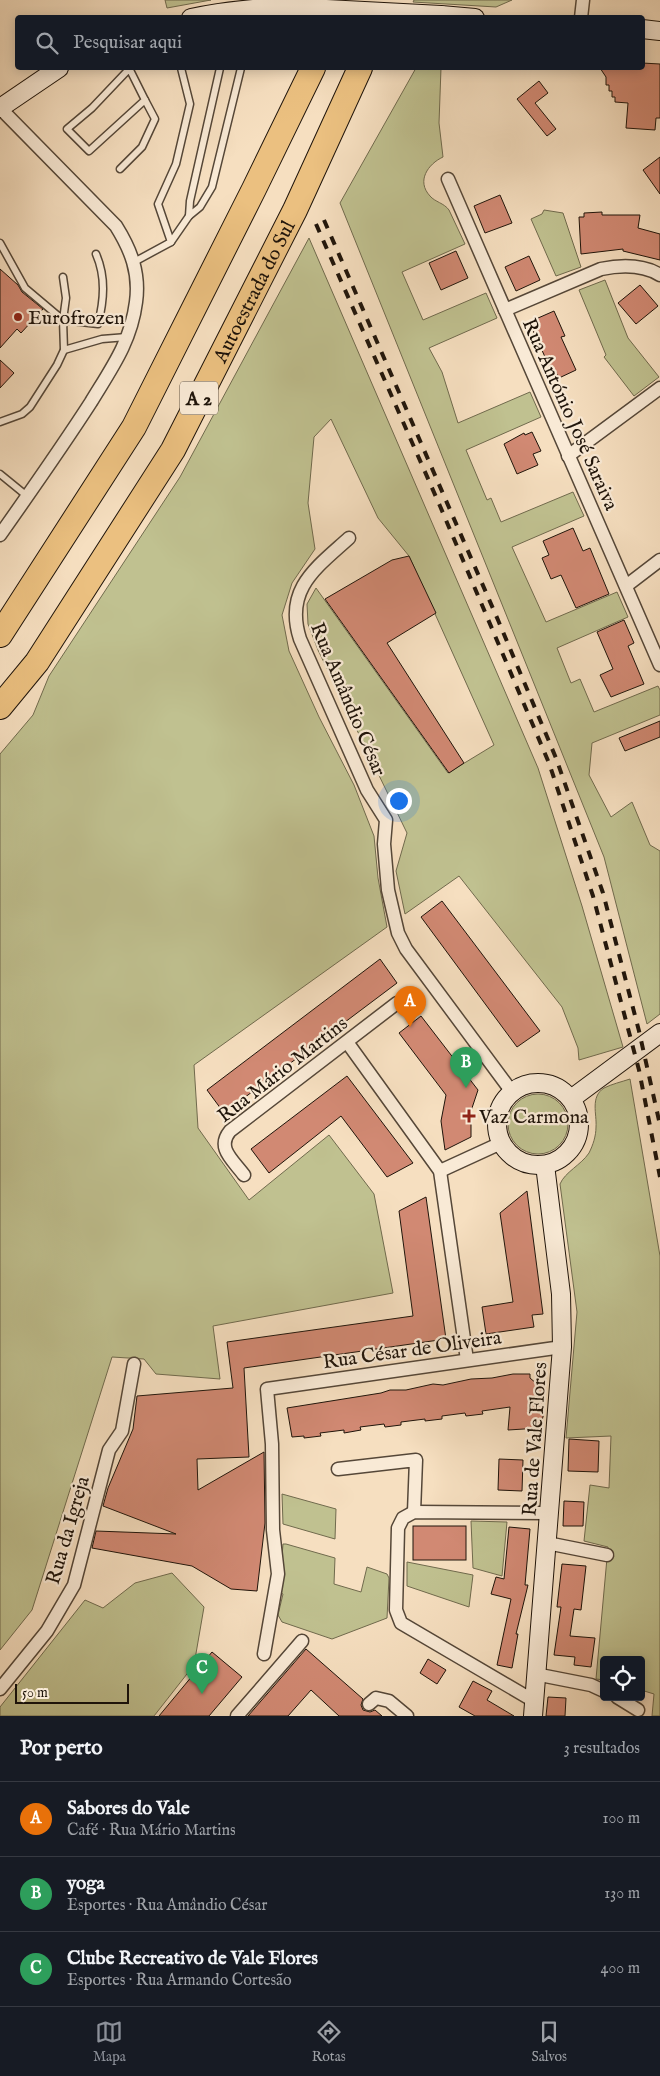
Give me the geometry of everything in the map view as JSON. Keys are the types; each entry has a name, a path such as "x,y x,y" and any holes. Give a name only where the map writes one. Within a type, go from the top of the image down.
{"highway":[{"path":"338,15 346,0"},
{"path":"384,15 391,0"},
{"name":"A 2","path":"0,635 134,427 312,70"},
{"name":"Autoestrada do Sul","path":"0,707 37,662 173,450 295,210 359,70"}],"street":[{"path":"581,15 583,0"},
{"path":"204,15 252,8 288,7 441,15"},
{"path":"645,30 660,31"},
{"path":"0,535 72,432 121,354 136,300 134,262 116,226 0,108 56,70"},
{"name":"Rua António José Saraiva","path":"448,178 660,665"},
{"path":"505,310 601,269 618,266 636,266 660,275"},
{"path":"568,456 660,388"},
{"name":"Rua Amândio César","path":"349,538 318,566 302,587 296,598 294,610 296,626 367,790 386,820 384,844 388,890 398,933 406,950 512,1092"},
{"path":"626,586 660,560"},
{"name":"Rua Mário Martins","path":"244,1175 224,1148 224,1139 230,1131 397,1003"},
{"path":"571,1100 660,1033"},
{"path":"346,1042 440,1171 468,1360"},
{"path":"536,1083 555,1087 571,1100 579,1119 576,1140 564,1156 545,1165 528,1164 512,1156 501,1143 497,1125 498,1116 505,1098 512,1092 523,1086 536,1083"},
{"path":"440,1171 501,1143"},
{"name":"Rua de Vale Flores","path":"533,1709 562,1347 561,1294 545,1165"},
{"name":"Rua César de Oliveira","path":"264,1654 278,1574 273,1530 272,1444 267,1389 562,1347"},
{"name":"Rua da Igreja","path":"0,1689 47,1632 74,1585 109,1450 122,1430 134,1364"},
{"path":"338,1469 416,1460 414,1512"},
{"path":"533,1709 401,1623 396,1610 398,1528 403,1518 414,1512 549,1513"},
{"path":"547,1543 606,1555"},
{"path":"237,1716 302,1641"},
{"path":"535,1674 600,1689"},
{"path":"369,1704 376,1698 385,1698 407,1716"},
{"path":"623,1701 638,1710"}],"lane":[{"path":"128,70 92,108 67,130 89,152 145,100"},
{"path":"120,168 142,147 156,119 131,70"},
{"path":"171,242 158,204 176,164 190,104 182,70"},
{"path":"189,216 190,201 220,70"},
{"path":"134,262 171,242 189,216 200,207 212,187 241,70"},
{"path":"0,243 25,288 63,320 98,324 104,295 102,271 96,254"},
{"path":"0,422 22,414 30,407 57,365 64,350 63,320 66,298 64,277"},
{"path":"64,350 102,339 127,337"},
{"path":"0,474 28,496"}],"green space":[{"path":"165,0 211,0 167,8"},
{"path":"414,0 512,0 496,7 413,2"},
{"path":"415,70 441,70 439,123 443,157 429,168 424,179 424,185 434,200 449,210 465,244 402,272 423,320 486,293 497,318 429,348 442,372 458,423 530,392 541,417 466,450 487,500 491,498 501,522 573,492 584,516 512,547 546,622 617,592 628,617 557,648 571,683 580,679 594,712 658,686 660,690 660,715 592,743 589,775 611,817 632,802 650,845 660,851 660,1014 647,1024 604,857 340,203"},
{"path":"544,210 563,213 581,267 556,276 531,219 542,214"},
{"path":"309,238 538,768 582,906 623,1047 579,1060 578,1048 562,1007 459,876 405,914 396,871 407,833 318,650 308,624 307,604 316,588 448,773 494,745 409,556 378,518 331,419 314,437 308,503 315,549 292,583 282,615 289,651 319,717 354,785 374,836 378,878 387,927 194,1065 198,1128 249,1200 329,1135 374,1194 393,1293 213,1326 220,1379 156,1374 144,1359 112,1357 32,1610 0,1650 0,754 33,715 49,676 180,477"},
{"path":"605,280 628,338 659,377 634,396 604,357 606,355 579,290"},
{"path":"630,1079 660,1256 660,1716 652,1716 654,1694 645,1691 645,1656 600,1656 600,1680 596,1679 608,1547 584,1541 590,1485 609,1488 611,1436 566,1438 577,1312 560,1184 589,1153 596,1130 595,1106 597,1096 607,1087"},
{"path":"538,1094 555,1099 563,1107 568,1124 563,1141 555,1149 538,1154 521,1149 513,1141 508,1124 513,1107 521,1099"},
{"path":"282,1494 336,1509 335,1539 283,1524"},
{"path":"471,1521 507,1522 502,1576 473,1568"},
{"path":"283,1544 335,1558 334,1584 361,1592 367,1567 387,1574 389,1578 387,1618 332,1639 282,1622 278,1615 283,1594 279,1592"},
{"path":"407,1562 473,1575 469,1607 407,1586"},
{"path":"172,1573 204,1607 194,1665 154,1716 0,1716 0,1707 85,1600 103,1608 135,1583"}],"building":[{"path":"645,63 660,64 660,118 656,118 655,130 626,128 628,103 615,102 615,97 612,97 612,91 609,91 609,85 606,85 606,77 601,70 645,70"},
{"path":"539,81 548,93 535,103 556,129 547,136 517,99"},
{"path":"660,157 660,194 643,170"},
{"path":"500,195 512,223 485,233 474,206"},
{"path":"602,212 602,215 640,215 638,228 660,234 660,260 623,251 623,249 581,254 579,217 584,217 584,213"},
{"path":"456,251 468,278 441,290 429,263"},
{"path":"529,256 540,280 516,291 505,267"},
{"name":"Eurofrozen","path":"0,269 18,285 22,292 43,309 21,333 17,329 0,348"},
{"path":"640,285 658,306 636,324 618,303"},
{"path":"554,311 565,336 561,337 576,370 559,378 554,369 551,370 529,322"},
{"name":"Eurofrozen","path":"0,360 14,373 0,388"},
{"path":"532,432 541,451 533,454 538,465 517,474 504,444 524,433 525,435"},
{"path":"573,528 583,551 590,548 609,594 576,608 561,575 551,579 542,558 549,555 543,541"},
{"path":"409,556 436,613 387,643 464,763 449,773 325,599 392,560"},
{"path":"624,620 634,643 628,646 644,684 611,697 600,675 613,669 597,632"},
{"path":"660,721 660,737 625,751 619,738"},
{"path":"442,901 540,1031 517,1047 421,917"},
{"path":"380,959 397,983 224,1113 207,1090"},
{"path":"421,1016 478,1090 471,1111 471,1137 445,1150 441,1121 446,1095 399,1033"},
{"path":"347,1076 413,1163 387,1177 341,1116 269,1173 251,1149"},
{"path":"527,1191 543,1314 532,1315 534,1327 486,1334 482,1307 513,1302 500,1213"},
{"path":"426,1197 446,1339 244,1368 249,1457 197,1459 198,1490 264,1452 265,1523 257,1591 231,1589 192,1566 92,1548 96,1531 176,1534 103,1506 108,1488 133,1429 137,1396 233,1388 227,1342 413,1316 399,1211"},
{"path":"530,1374 530,1378 537,1384 541,1384 544,1413 540,1428 508,1430 510,1407 482,1411 483,1414 466,1416 465,1413 442,1416 442,1419 401,1422 401,1425 385,1427 384,1424 360,1427 361,1430 344,1433 344,1430 320,1433 321,1436 292,1437 287,1408 390,1390 406,1390 433,1384 443,1385 471,1379"},
{"path":"569,1439 599,1441 598,1472 568,1471"},
{"path":"499,1459 523,1460 522,1491 498,1490"},
{"path":"564,1501 584,1502 583,1526 563,1526"},
{"path":"413,1526 466,1526 466,1560 413,1560"},
{"path":"509,1527 530,1529 525,1585 528,1585 516,1634 518,1634 512,1668 497,1665 511,1599 491,1594 496,1577 504,1579"},
{"path":"562,1564 586,1566 581,1610 574,1609 570,1636 595,1638 591,1667 574,1665 575,1657 554,1655 561,1607 557,1607"},
{"path":"306,1649 363,1699 361,1705 363,1710 370,1712 375,1710 382,1716 339,1716 311,1690 288,1716 248,1716"},
{"path":"212,1652 242,1677 209,1716 159,1716"},
{"path":"428,1659 446,1670 437,1684 420,1673"},
{"path":"473,1681 492,1691 487,1700 514,1716 475,1716 459,1707"},
{"path":"548,1697 566,1698 565,1716 546,1716"}],"railway":[{"path":"324,220 556,758 603,893 639,1031 660,1125"},
{"path":"316,224 440,506 549,763 593,896 639,1070 660,1177"}],"place":[{"name":"Eurofrozen","path":"18,317"},
{"name":"Sabores do Vale","path":"410,1027"},
{"name":"yoga","path":"466,1088"},
{"name":"Vaz Carmona","path":"469,1116"},
{"name":"Clube Recreativo de Vale Flores","path":"202,1694"}]}
